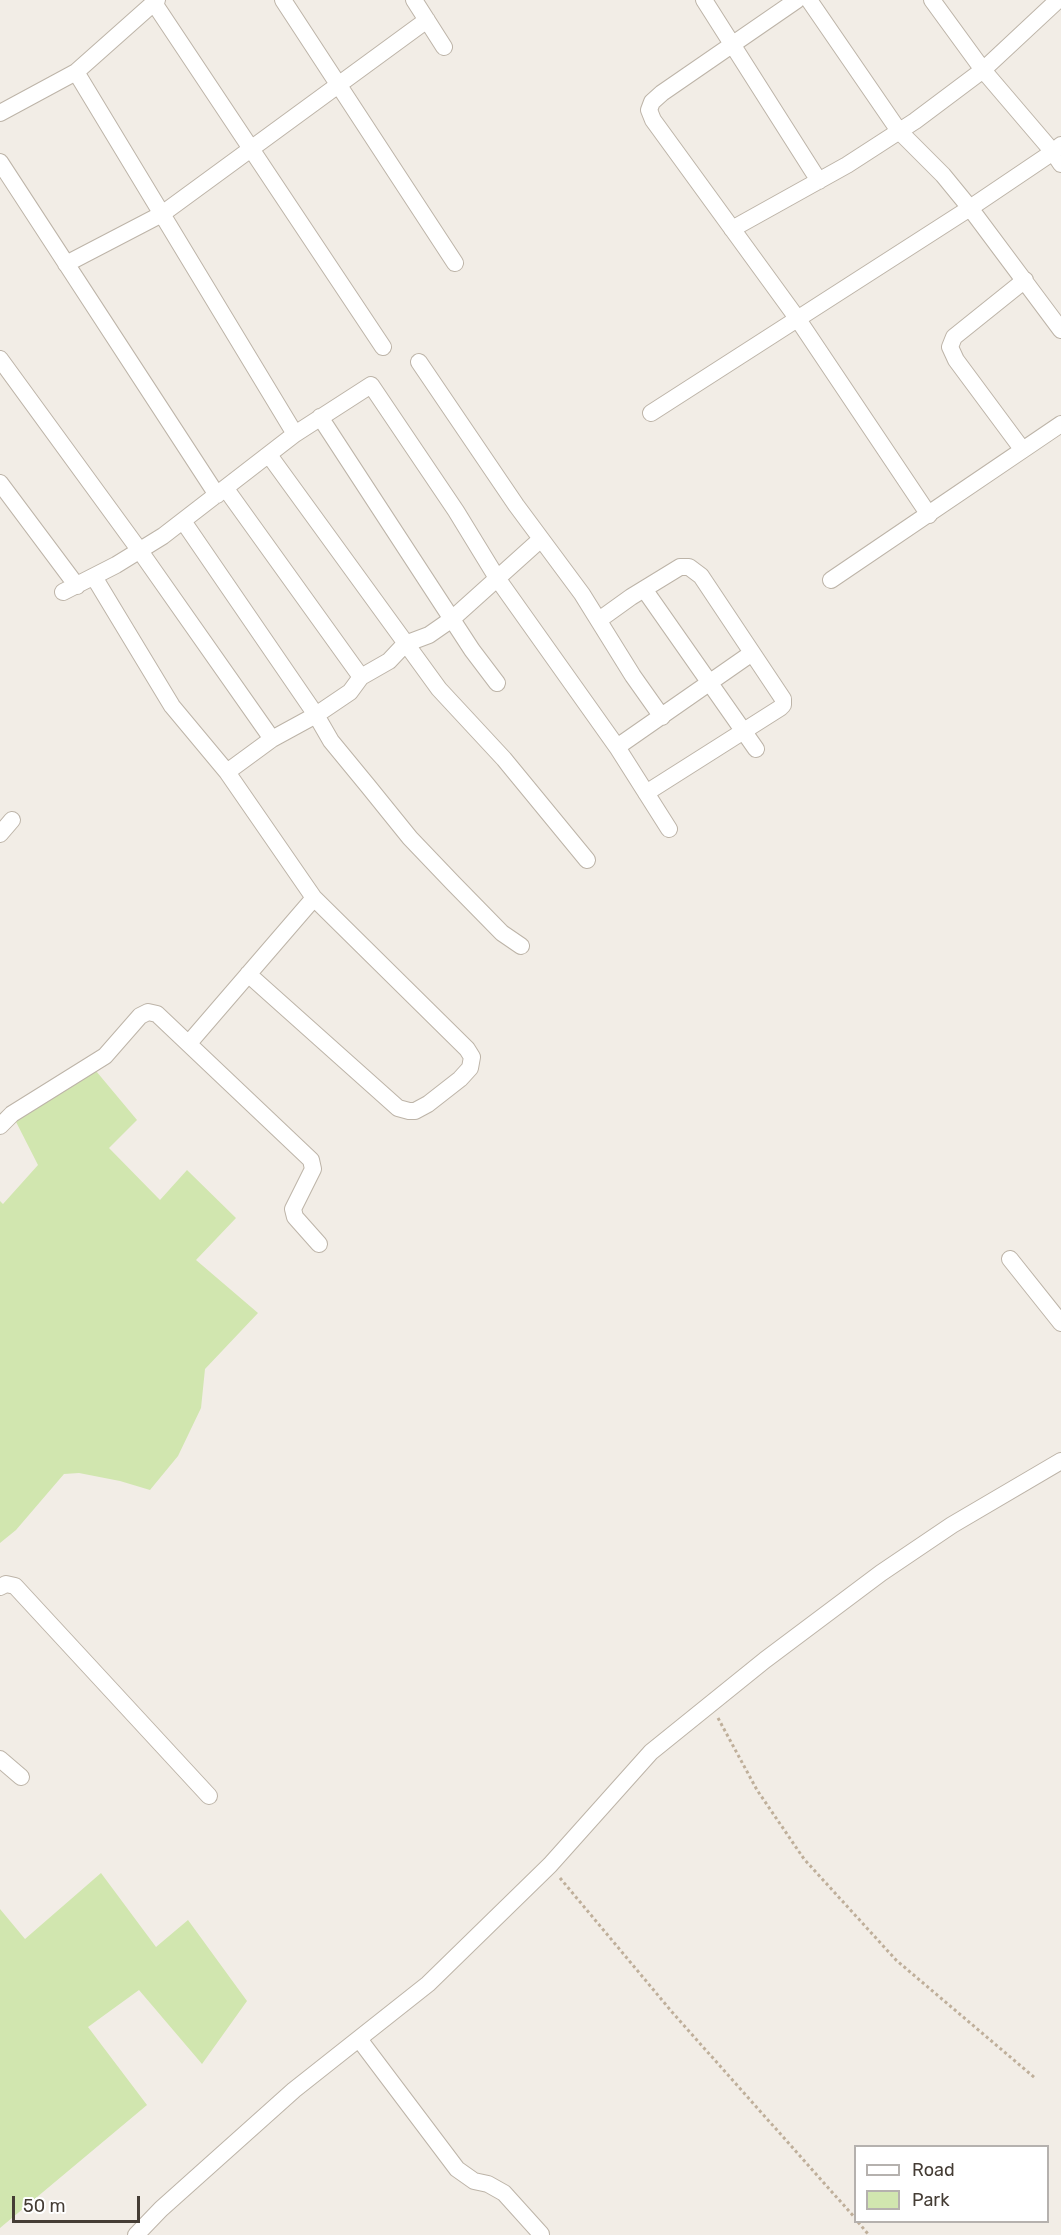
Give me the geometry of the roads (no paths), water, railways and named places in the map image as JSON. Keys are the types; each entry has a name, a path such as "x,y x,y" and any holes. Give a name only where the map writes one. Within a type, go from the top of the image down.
{"street":[{"path":"284,0 454,263"},
{"path":"414,0 444,47"},
{"path":"704,0 819,181"},
{"path":"797,0 662,93 652,102 649,111 653,120 797,318 929,515"},
{"path":"809,0 899,131 943,175 970,208 1061,330"},
{"path":"651,413 1058,153 983,70 932,0"},
{"path":"732,229 819,181 899,131 983,70 1058,0"},
{"path":"0,113 76,72 156,1 383,347"},
{"path":"66,264 162,214 426,20"},
{"path":"76,72 295,434"},
{"path":"0,162 66,264 221,492 361,677"},
{"path":"1022,449 956,360 950,347 954,337 1025,280"},
{"path":"0,359 140,551 272,740"},
{"path":"419,362 599,620 633,676 662,717"},
{"path":"0,483 70,589 140,551 183,521 295,434 371,385 456,511 497,578 617,747 669,829"},
{"path":"320,417 452,619 497,683"},
{"path":"831,580 1061,424"},
{"path":"269,455 439,689 504,759 588,860"},
{"path":"183,521 316,715 331,741 410,837 502,933 521,946"},
{"path":"227,772 272,740 350,692 361,677 389,661 405,644 429,635 452,619 541,539"},
{"path":"599,620 680,567 689,567 701,576 783,699 783,705 646,793"},
{"path":"94,577 172,706 227,772 314,898 467,1049 472,1057 470,1068 460,1080 416,1111 409,1112 398,1108 248,974"},
{"path":"644,589 756,749"},
{"path":"617,747 752,653"},
{"path":"0,834 12,820"},
{"path":"189,1043 314,898"},
{"path":"0,1126 6,1109 105,1056 140,1016 148,1012 157,1014 311,1160 313,1169 293,1209 295,1217 320,1244"},
{"path":"1010,1259 1061,1323"},
{"path":"136,2235 294,2090 428,1984 549,1865 651,1752 710,1703 881,1573 952,1525 1061,1461"},
{"path":"0,1587 6,1584 15,1586 209,1796"},
{"path":"0,1759 21,1777"},
{"path":"359,2039 458,2169 474,2181 488,2184 504,2193 541,2234"}]}
